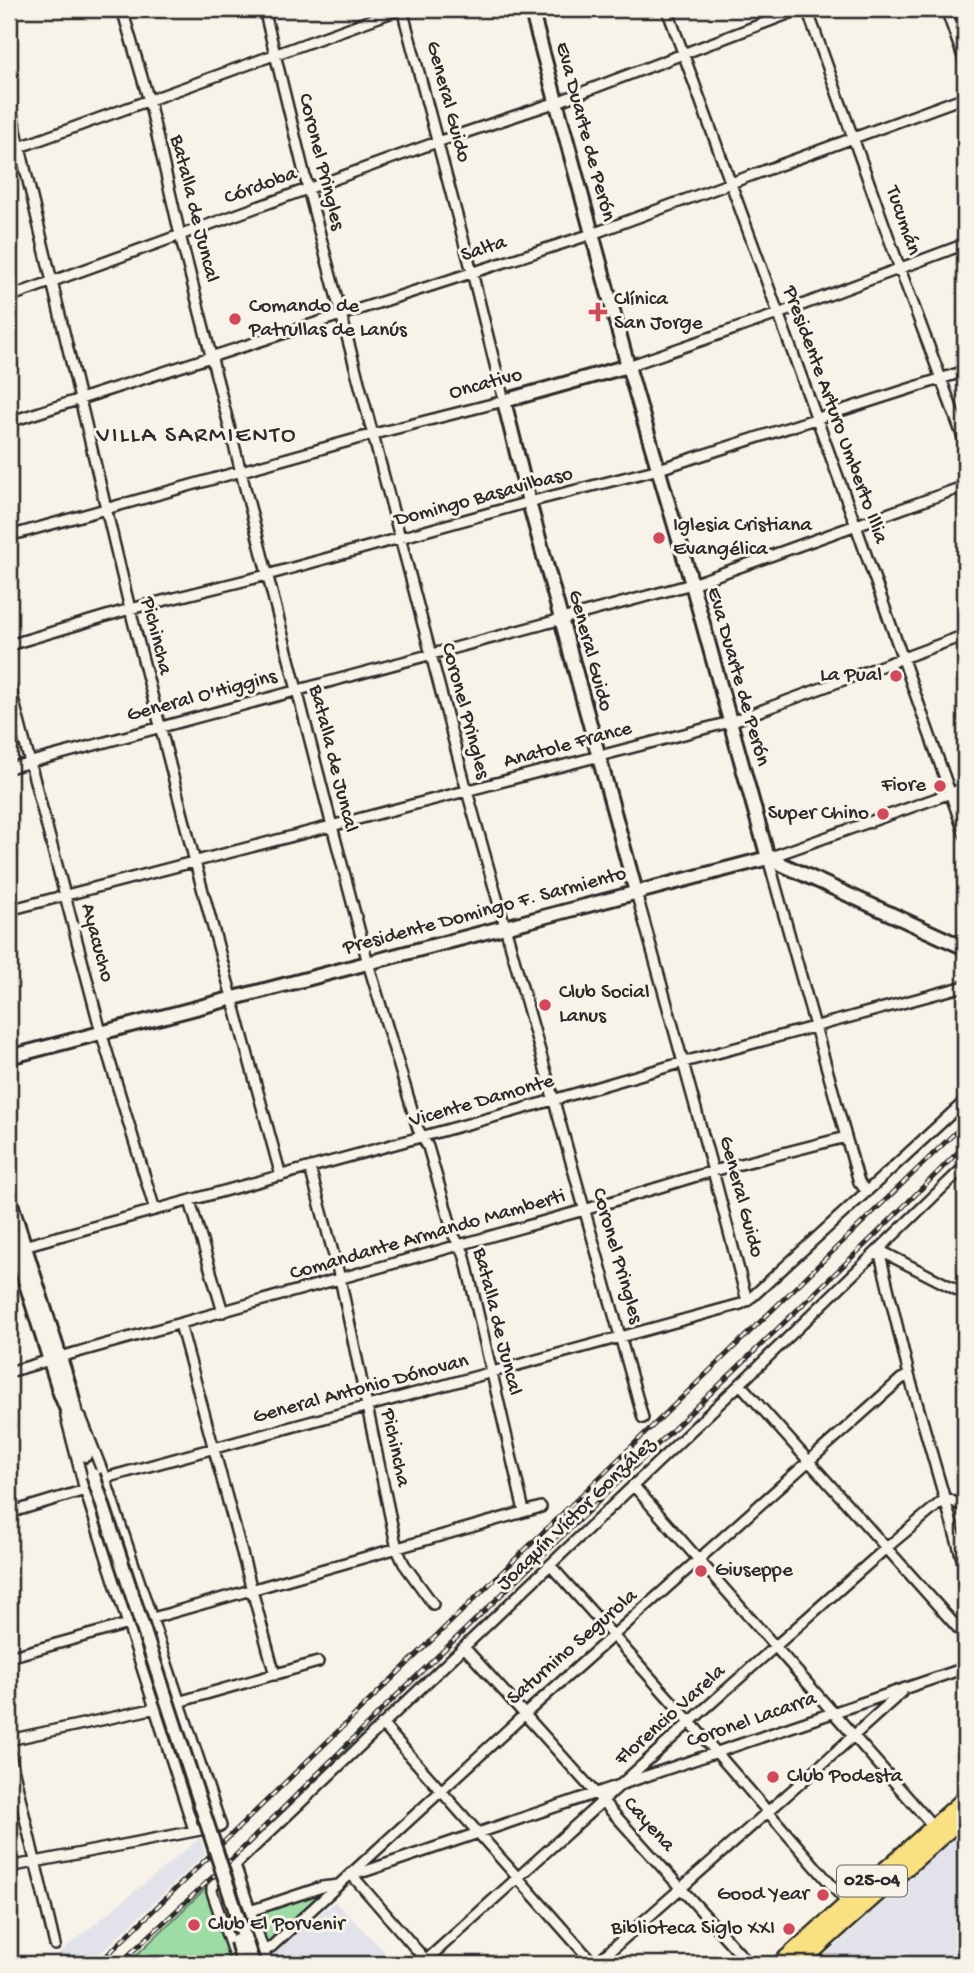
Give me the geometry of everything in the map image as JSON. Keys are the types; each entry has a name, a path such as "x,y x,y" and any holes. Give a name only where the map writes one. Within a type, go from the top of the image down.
{"main road":[{"name":"Eva Duarte de Perón","path":"531,9 628,366 768,858"},
{"name":"Oncativo","path":"504,401 628,366"},
{"name":"General Guido","path":"504,401 636,892"},
{"name":"Presidente Domingo F. Sarmiento","path":"9,1057 768,858"},
{"path":"768,858 965,947"},
{"path":"9,1197 16,1248"},
{"path":"9,1229 55,1359 85,1455 99,1476 246,1922 263,1958"},
{"name":"025-04","path":"779,1964 965,1798"},
{"name":"025-04","path":"799,1964 965,1816"},
{"path":"229,1867 228,1900 243,1964"},
{"path":"229,1867 253,1964"}],"street":[{"name":"Batalla de Juncal","path":"122,9 149,101 180,235 368,963 418,1129 428,1147 454,1236 464,1253 524,1511"},
{"name":"Coronel Pringles","path":"264,9 308,189 430,654 643,1418"},
{"path":"9,151 402,9"},
{"name":"General Guido","path":"402,9 504,401"},
{"name":"Presidente Arturo Umberto Illia","path":"667,9 856,526 965,835"},
{"name":"Córdoba","path":"9,297 438,142 557,102 801,9"},
{"name":"Tucumán","path":"807,9 965,443"},
{"path":"946,9 965,62"},
{"name":"Salta","path":"9,422 592,234 965,97"},
{"name":"Pichincha","path":"9,101 130,609 195,862 281,1176"},
{"name":"Oncativo","path":"628,366 778,314 965,244"},
{"name":"Domingo Basavilbaso","path":"9,645 130,609 267,575 659,469 965,371"},
{"name":"Oncativo","path":"9,536 374,434 504,401"},
{"name":"General O'Higgins","path":"9,768 692,584 965,486"},
{"name":"Anatole France","path":"9,910 730,722 965,635"},
{"name":"Ayacucho","path":"9,682 101,1032 155,1210"},
{"name":"Presidente Domingo F. Sarmiento","path":"768,858 965,788"},
{"name":"Eva Duarte de Perón","path":"768,858 845,1137 859,1181 867,1192"},
{"name":"General Guido","path":"636,892 747,1301"},
{"name":"Vicente Damonte","path":"16,1248 965,986"},
{"path":"747,1301 965,1101"},
{"name":"Comandante Armando Mamberti","path":"9,1372 713,1171 845,1137"},
{"name":"Joaquín Víctor González","path":"237,1964 212,1892 212,1887 229,1867 464,1647 965,1166"},
{"name":"Pichincha","path":"310,1168 340,1278 397,1549 404,1564 433,1604"},
{"path":"190,1201 223,1311"},
{"path":"879,1250 965,1294"},
{"path":"879,1250 909,1375 965,1569"},
{"name":"General Antonio Dónovan","path":"99,1476 214,1449 367,1408 747,1301"},
{"path":"180,1324 275,1675"},
{"name":"Saturnino Segurola","path":"263,1958 440,1790 909,1375"},
{"path":"740,1384 965,1636"},
{"path":"9,1867 221,1826 153,1618 66,1393"},
{"path":"66,1393 85,1490 194,1830"},
{"path":"633,1485 933,1826"},
{"path":"9,1513 85,1490"},
{"path":"946,1498 965,1507"},
{"name":"Florencio Varela","path":"426,1963 690,1722 946,1498"},
{"path":"153,1618 541,1507"},
{"path":"961,1554 965,1544"},
{"path":"550,1565 847,1903"},
{"path":"9,1657 128,1624"},
{"name":"Cayena","path":"464,1647 749,1964"},
{"path":"9,1740 156,1708 318,1662"},
{"name":"Coronel Lacarra","path":"351,1874 480,1833 965,1668"},
{"path":"382,1724 595,1964 905,1689"},
{"path":"9,1751 55,1945"},
{"path":"229,1867 250,1911 263,1958 268,1964"},
{"path":"351,1874 426,1963"},
{"path":"250,1911 322,1887 339,1885"},
{"path":"960,1964 965,1960"}],"shaded area":[{"path":"965,1825 965,1964 816,1964"},
{"path":"200,1838 205,1854 89,1964 46,1964"},
{"path":"335,1902 397,1964 278,1964 273,1950"}],"green space":[{"name":"Club El Porvenir","path":"208,1886 234,1964 127,1964"},
{"path":"323,1894 268,1942 264,1940 256,1919 257,1913"}],"railway":[{"path":"98,1964 965,1123"},
{"path":"119,1964 233,1858 394,1698 965,1145"}],"place":[{"name":"Clínica San Jorge","path":"598,312"},
{"name":"Comando de Patrullas de Lanús","path":"235,319"},
{"name":"Iglesia Cristiana Evangélica","path":"659,538"},
{"name":"La Pual","path":"896,676"},
{"name":"Fiore","path":"940,786"},
{"name":"Super Chino","path":"883,814"},
{"name":"Club Social Lanus","path":"545,1005"},
{"name":"Giuseppe","path":"701,1571"},
{"name":"Club Podesta","path":"773,1777"},
{"name":"Good Year","path":"823,1895"},
{"name":"Club El Porvenir","path":"194,1925"},
{"name":"Biblioteca Siglo XXI","path":"789,1929"}],"district":[{"name":"VILLA SARMIENTO","path":"197,436"}]}
